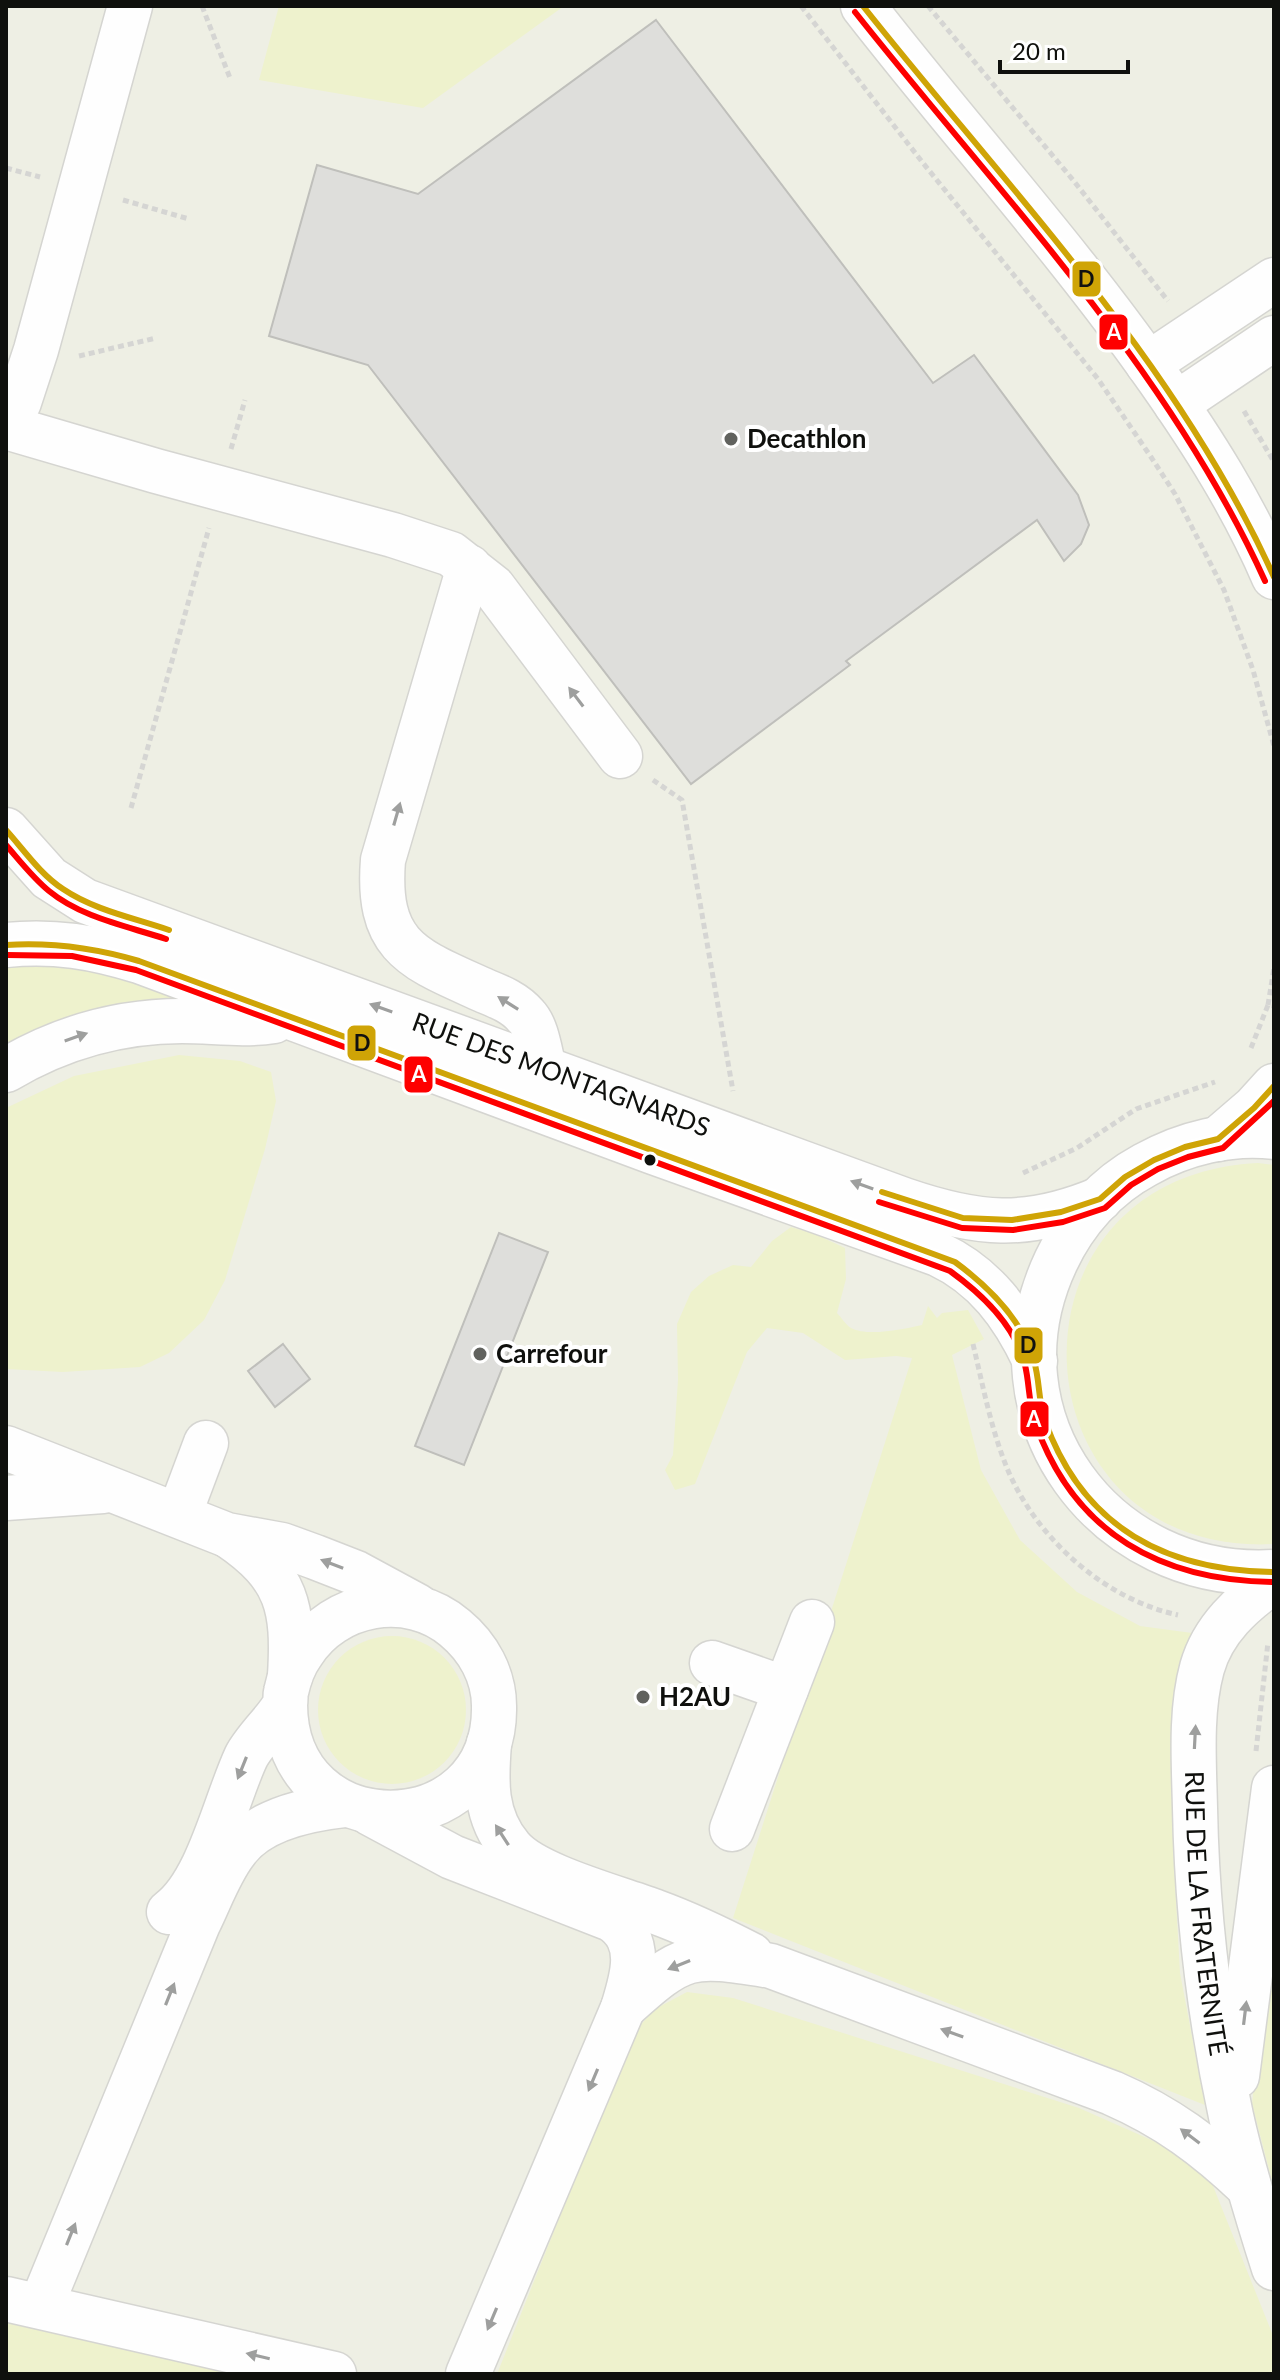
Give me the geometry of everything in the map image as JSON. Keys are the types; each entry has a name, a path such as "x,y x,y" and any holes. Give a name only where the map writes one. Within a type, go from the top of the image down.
{"street":[{"path":"130,6 36,350 19,402 6,427 451,554 493,587 620,756"},
{"path":"863,6 1084,276 1148,364 1262,524 1274,577"},
{"path":"1148,364 1274,280"},
{"path":"1176,404 1274,338"},
{"path":"469,567 383,860 385,912 397,937 414,958 510,1002 529,1018 544,1068"},
{"name":"RUE DES MONTAGNARDS","path":"6,830 49,878 85,901 904,1200 963,1218 988,1221 1036,1218 1100,1199"},
{"name":"RUE DES MONTAGNARDS","path":"6,945 56,942 104,950 938,1254 972,1274 990,1291 1015,1322 1035,1361"},
{"path":"6,1070 66,1041 118,1026 182,1021 247,1025 292,1017"},
{"path":"1218,1139 1254,1108 1261,1070"},
{"path":"1274,1137 1218,1139 1185,1147 1125,1177 1100,1199 1069,1237 1047,1281 1036,1329 1035,1361 1038,1395 1054,1444 1070,1474 1102,1513 1143,1544 1189,1564 1223,1571 1274,1572"},
{"path":"179,1515 206,1443"},
{"path":"6,1448 227,1535 282,1545 356,1573 460,1632 484,1664 494,1702 486,1789 489,1806 504,1839 519,1856 542,1869 694,1927 771,1966 1146,2108 1192,2137 1249,2187"},
{"path":"6,1498 114,1490"},
{"path":"227,1535 262,1562 281,1589 292,1626 286,1729 300,1764 315,1784 452,1857 621,1926 633,1947 631,1981 623,2008 468,2374"},
{"name":"RUE DE LA FRATERNITÉ","path":"1274,1581 1238,1608 1223,1625 1206,1658 1197,1694 1194,1792 1199,1898 1209,1997 1231,2118 1274,2268"},
{"path":"169,1912 194,1885 247,1756 287,1691 308,1643 327,1625 350,1612 388,1604 427,1611"},
{"path":"732,1829 737,1770 786,1689 812,1622"},
{"path":"712,1663 786,1689"},
{"path":"334,2374 24,2303 198,1924 228,1862 245,1840 273,1824 320,1808 408,1813 421,1810 464,1784 489,1741"},
{"path":"1231,2118 1274,1788"},
{"path":"623,2008 667,1969 684,1961 721,1958 771,1966"}],"path":[{"path":"202,6 230,78"},
{"path":"801,6 1098,379 1159,469 1224,590 1253,670 1274,746"},
{"path":"928,6 1073,180 1192,334"},
{"path":"1221,374 1274,462"},
{"path":"131,808 245,400"},
{"path":"620,756 682,800 735,1101"},
{"path":"1261,1070 1274,968"},
{"path":"1012,1175 1048,1163 1077,1148 1136,1109 1219,1080"}],"shaded area":[{"path":"6,6 1274,6 1274,2374 6,2374"}],"green space":[{"path":"279,6 564,6 423,108 259,80"},
{"path":"40,956 204,998 6,1052 6,960"},
{"path":"179,1055 240,1061 271,1072 276,1101 265,1149 225,1280 204,1320 169,1353 140,1367 63,1372 6,1369 6,1108 74,1076"},
{"path":"1258,1163 1274,1165 1274,1544 1187,1532 1123,1492 1083,1433 1067,1364 1076,1293 1110,1230 1171,1184"},
{"path":"791,1227 845,1248 846,1279 837,1313 851,1328 876,1332 922,1325 928,1306 937,1318 942,1313 968,1310 984,1339 952,1355 981,1470 1020,1540 1077,1592 1140,1626 1192,1633 1176,1681 1172,1761 1174,1864 1180,1973 1205,2105 733,1918 912,1358 896,1356 845,1360 803,1333 767,1328 747,1352 695,1484 675,1490 665,1470 673,1455 678,1380 677,1324 691,1292 709,1276 733,1265 751,1267 772,1241"},
{"path":"392,1636 420,1642 444,1658 460,1682 466,1710 460,1738 444,1762 420,1778 392,1784 364,1778 340,1762 324,1738 318,1710 324,1682 340,1658 364,1642"},
{"path":"1274,1888 1274,2189 1252,2104"},
{"path":"687,1992 733,1998 1079,2108 1192,2158 1211,2181 1274,2338 1274,2374 497,2374 633,2033 655,2009"},
{"path":"6,2318 262,2374 6,2374"}],"building":[{"name":"Decathlon","path":"656,20 933,383 974,355 1078,495 1089,525 1081,544 1064,561 1037,520 846,661 850,665 691,784 368,365 269,336 317,165 418,194"},
{"name":"Carrefour","path":"499,1233 548,1252 464,1465 415,1446"},
{"path":"283,1344 310,1379 275,1407 248,1371"}],"transit line":[{"name":"D","path":"863,6 1031,210 1140,350 1234,498 1274,577"},
{"name":"A","path":"855,12 1078,284 1131,355 1180,427 1225,503 1265,581"},
{"name":"D","path":"6,830 40,869 63,889 101,908 169,930"},
{"name":"A","path":"6,845 38,881 62,900 105,920 166,939"},
{"name":"D","path":"6,945 73,947 139,961 955,1262 992,1293 1021,1331 1034,1361 1045,1421 1061,1458 1082,1489 1106,1515 1133,1536 1164,1552 1235,1570 1274,1572"},
{"name":"A","path":"7,955 72,956 136,970 950,1271 985,1300 1014,1337 1025,1365 1033,1417 1053,1463 1074,1495 1099,1522 1128,1544 1160,1561 1195,1572 1274,1582"},
{"name":"D","path":"882,1192 963,1218 1012,1220 1061,1212 1100,1199 1125,1177 1154,1160 1185,1147 1218,1139 1274,1086"},
{"name":"A","path":"879,1202 962,1228 1013,1230 1063,1222 1105,1208 1131,1185 1158,1169 1223,1148 1274,1101"}],"place":[{"name":"Decathlon","path":"731,439"},
{"name":"Carrefour","path":"480,1354"},
{"name":"H2AU","path":"643,1697"}]}
